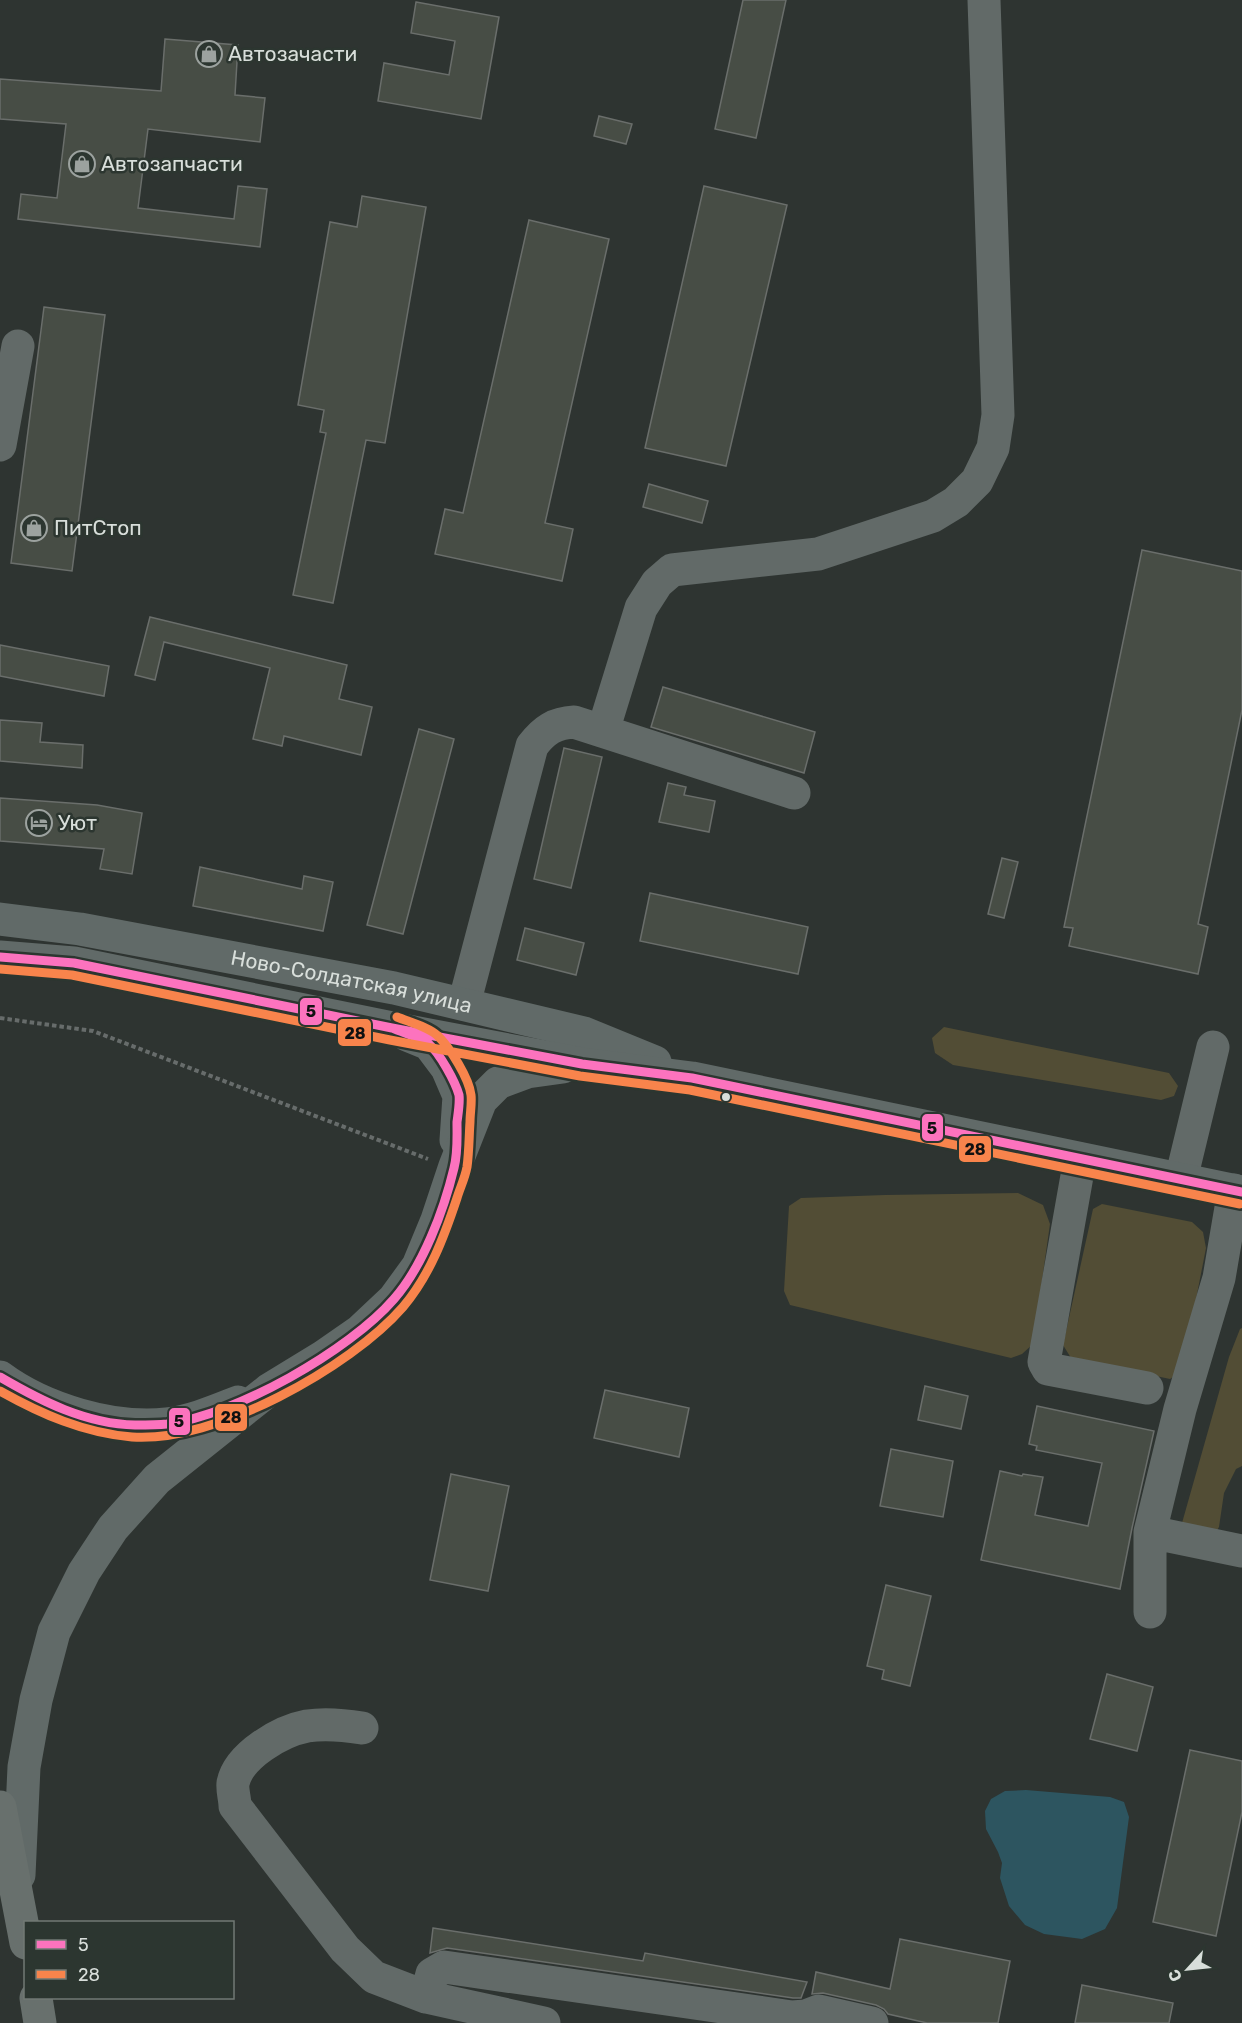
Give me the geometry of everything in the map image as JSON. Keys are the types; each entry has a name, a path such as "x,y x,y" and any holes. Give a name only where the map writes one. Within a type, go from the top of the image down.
{"highway":[{"path":"0,1807 24,1933"},
{"path":"36,1999 40,2023"}],"main road":[{"name":"Ново-Солдатская улица","path":"0,919 80,929 394,988 464,1004 585,1033 692,1078"},
{"name":"Ново-Солдатская улица","path":"0,957 74,963 582,1064 692,1078 1238,1191"},
{"path":"18,1904 24,1767 36,1700 54,1632 84,1572 113,1528 157,1479 270,1389 360,1331 394,1299 418,1266 437,1220 445,1164 459,1096 447,1068 429,1044 392,1028"},
{"path":"445,1164 481,1100 498,1083 527,1072 582,1064"},
{"path":"0,1377 42,1401 93,1419 133,1425 167,1424 205,1415 270,1389"}],"lane":[{"path":"603,731 641,608 657,583 672,570 818,554 933,516 956,502 976,481 985,465 993,448 998,415 984,0"},
{"path":"0,445 18,346"},
{"path":"464,1004 532,746 542,732 561,722 574,722 794,793"},
{"path":"1181,1179 1213,1047"},
{"path":"1080,1159 1044,1362 1048,1369 1147,1388"},
{"path":"1150,1612 1150,1532 1180,1409 1219,1278 1238,1191"},
{"path":"1150,1532 1242,1551"},
{"path":"362,1728 338,1724 306,1726 278,1737 255,1750 241,1767 233,1784 235,1806 345,1949 374,1977 426,1997 542,2023 546,1982"},
{"path":"426,1997 432,1974 444,1967 792,2018 819,2011 872,2023"}],"path":[{"path":"0,1018 93,1031 445,1164"}],"shaded area":[{"path":"944,1027 1169,1073 1178,1086 1174,1096 1161,1100 953,1065 935,1053 932,1038"},
{"path":"1018,1193 1043,1205 1050,1224 1033,1344 1022,1354 1011,1358 790,1305 784,1291 789,1206 801,1198"},
{"path":"1102,1204 1192,1222 1203,1232 1206,1248 1182,1371 1170,1379 1071,1358 1063,1345 1093,1209"},
{"path":"1242,1328 1242,1466 1236,1469 1224,1493 1219,1527 1213,1537 1182,1523 1229,1357"}],"water":[{"path":"1026,1790 1110,1797 1124,1802 1129,1817 1117,1908 1105,1929 1082,1939 1044,1934 1025,1925 1009,1906 1000,1878 1002,1863 986,1829 985,1811 991,1799 1005,1791"}],"building":[{"path":"743,0 786,0 756,138 715,129"},
{"path":"416,2 499,17 481,119 378,101 384,63 449,75 455,41 411,33"},
{"path":"165,39 238,45 235,95 265,98 260,142 148,129 138,208 234,219 238,186 267,189 260,247 18,219 21,194 57,198 66,124 0,119 0,79 161,91"},
{"path":"599,116 632,124 626,144 594,136"},
{"path":"704,186 787,205 726,466 645,448"},
{"path":"362,196 426,207 385,443 366,440 333,603 293,595 326,433 320,432 324,410 298,405 330,222 357,227"},
{"path":"529,220 609,239 545,523 573,529 562,581 435,554 445,509 463,513"},
{"path":"44,307 105,315 72,571 11,563"},
{"path":"649,484 708,501 702,523 643,507"},
{"path":"1142,550 1242,571 1242,710 1198,924 1208,927 1198,974 1069,946 1073,928 1064,927"},
{"path":"150,617 347,665 339,699 372,707 361,755 284,736 282,746 253,739 270,668 164,642 155,680 135,675"},
{"path":"0,645 109,666 104,696 0,676"},
{"path":"663,687 815,732 804,773 651,727"},
{"path":"0,720 42,723 40,742 83,745 82,768 0,761"},
{"path":"419,729 454,739 403,934 367,925"},
{"path":"564,748 602,757 571,888 534,879"},
{"path":"668,783 686,787 684,795 715,801 709,832 659,822"},
{"path":"0,798 97,805 142,813 132,874 100,869 104,849 0,841"},
{"path":"1002,858 1018,862 1004,918 988,914"},
{"path":"200,867 302,889 304,876 333,882 323,931 193,906"},
{"path":"650,893 808,927 798,974 640,941"},
{"path":"525,928 584,943 576,975 517,960"},
{"path":"925,1386 968,1396 961,1429 918,1420"},
{"path":"605,1390 689,1408 679,1457 594,1438"},
{"path":"1037,1406 1154,1431 1120,1589 981,1560 1000,1471 1022,1476 1023,1474 1043,1477 1035,1515 1088,1526 1102,1463 1036,1450 1037,1446 1029,1444"},
{"path":"891,1449 953,1461 943,1517 880,1506"},
{"path":"451,1474 509,1486 488,1591 430,1580"},
{"path":"886,1585 931,1596 910,1686 882,1679 884,1670 867,1666"},
{"path":"1107,1674 1153,1687 1137,1751 1090,1739"},
{"path":"1190,1750 1242,1761 1242,1812 1216,1936 1153,1922"},
{"path":"433,1928 643,1961 645,1953 807,1982 801,1998 793,1998 447,1948 430,1953"},
{"path":"900,1939 1010,1961 998,2023 927,2023 888,2014 876,2005 823,1993 812,1994 816,1972 890,1989"},
{"path":"1082,1985 1173,2003 1169,2023 1075,2023"}],"transit line":[{"name":"5","path":"0,957 74,963 582,1064 692,1078 1242,1192"},
{"name":"28","path":"0,969 72,975 580,1076 690,1090 1240,1204"},
{"name":"28","path":"0,1391 47,1415 80,1427 132,1437 165,1436 201,1428 240,1415 278,1397 316,1377 380,1330 413,1295 429,1269 464,1179 469,1151 471,1098 470,1088 463,1072 438,1036 424,1027 397,1017"},
{"name":"5","path":"0,1377 64,1410 82,1416 117,1424 167,1424 225,1408 290,1378 321,1359 374,1319 404,1286 423,1254 444,1202 457,1151 459,1095 451,1075 429,1044 392,1028"}],"place":[{"name":"Автозачасти","path":"209,54"},
{"name":"Автозапчасти","path":"82,164"},
{"name":"ПитСтоп","path":"34,528"},
{"name":"Уют","path":"39,823"}]}
